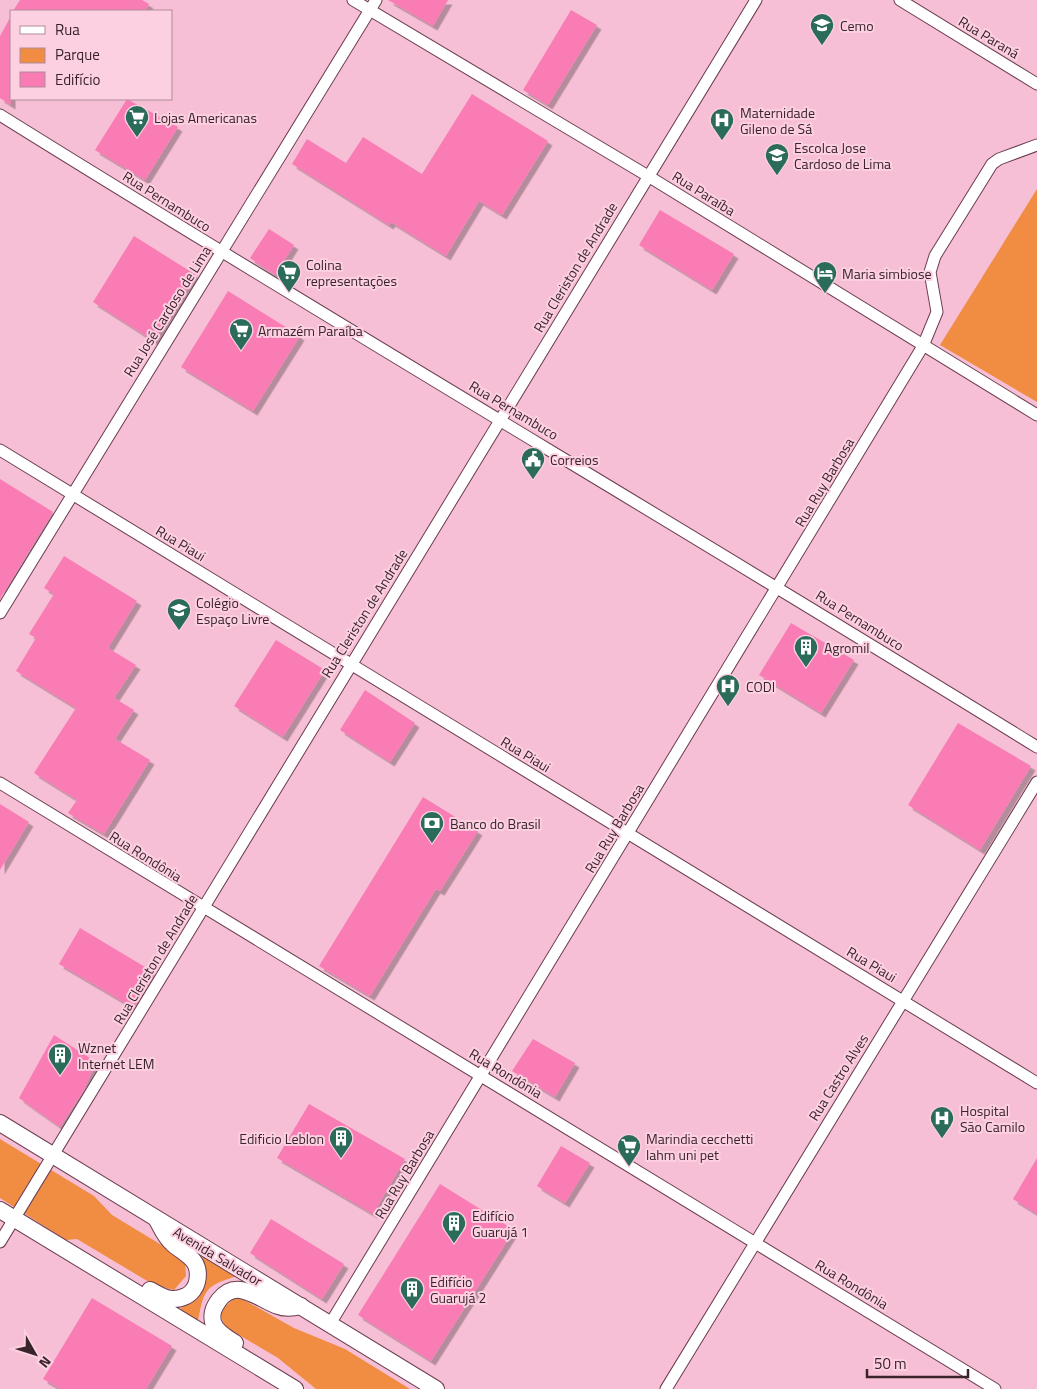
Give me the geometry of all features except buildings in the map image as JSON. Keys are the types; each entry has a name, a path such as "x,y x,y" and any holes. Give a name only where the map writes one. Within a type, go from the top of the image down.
{"main road":[{"name":"Avenida Salvador","path":"0,1123 436,1389"},
{"path":"0,1210 292,1388"},
{"path":"125,1286 141,1287 167,1300 176,1300 189,1295 197,1285 199,1272 196,1263 190,1255 166,1237 156,1218"},
{"path":"257,1367 251,1356 215,1328 212,1318 214,1306 224,1294 236,1289 252,1291 278,1306 287,1308 301,1306"}],"street":[{"name":"Rua Paraíba","path":"353,0 373,5 1037,415"},
{"name":"Rua Cleriston de Andrade","path":"0,1242 350,663 756,0"},
{"name":"Rua Paraná","path":"900,0 1037,84"},
{"name":"Rua José Cardoso de Lima","path":"0,613 373,5"},
{"name":"Rua Pernambuco","path":"0,114 221,252 778,587 1037,747"},
{"name":"Rua Ruy Barbosa","path":"330,1324 923,346 937,312 930,272 935,256 992,164 999,159 1037,145"},
{"name":"Rua Piaui","path":"0,450 1037,1083"},
{"name":"Rua Castro Alves","path":"666,1389 754,1242 1037,782"},
{"name":"Rua Rondônia","path":"0,784 995,1389"}],"green space":[{"path":"1037,189 1037,402 940,345"},
{"path":"0,1139 94,1196 112,1215 178,1255 185,1261 186,1276 174,1290 154,1285 77,1239 66,1240 0,1198"},
{"path":"202,1254 237,1276 219,1283 208,1290 202,1301 198,1321 180,1309 195,1296 202,1286 204,1273"},
{"path":"237,1296 294,1328 345,1349 410,1389 316,1389 278,1358 224,1326 220,1311"}],"place":[{"name":"Cemo","path":"822,46"},
{"name":"Lojas Americanas","path":"137,138"},
{"name":"Maternidade Gileno de Sá","path":"722,141"},
{"name":"Escolca Jose Cardoso de Lima","path":"777,176"},
{"name":"Colina representações","path":"289,293"},
{"name":"Maria simbiose","path":"825,294"},
{"name":"Armazém Paraíba","path":"241,351"},
{"name":"Correios","path":"533,480"},
{"name":"Colégio Espaço Livre","path":"179,631"},
{"name":"Agromil","path":"806,668"},
{"name":"CODI","path":"728,707"},
{"name":"Banco do Brasil","path":"432,844"},
{"name":"Wznet Internet LEM","path":"60,1076"},
{"name":"Hospital São Camilo","path":"942,1139"},
{"name":"Edificio Leblon","path":"341,1159"},
{"name":"Marindia cecchetti lahm uni pet","path":"629,1167"},
{"name":"Edifício Guarujá 1","path":"454,1244"},
{"name":"Edifício Guarujá 2","path":"412,1310"}]}
